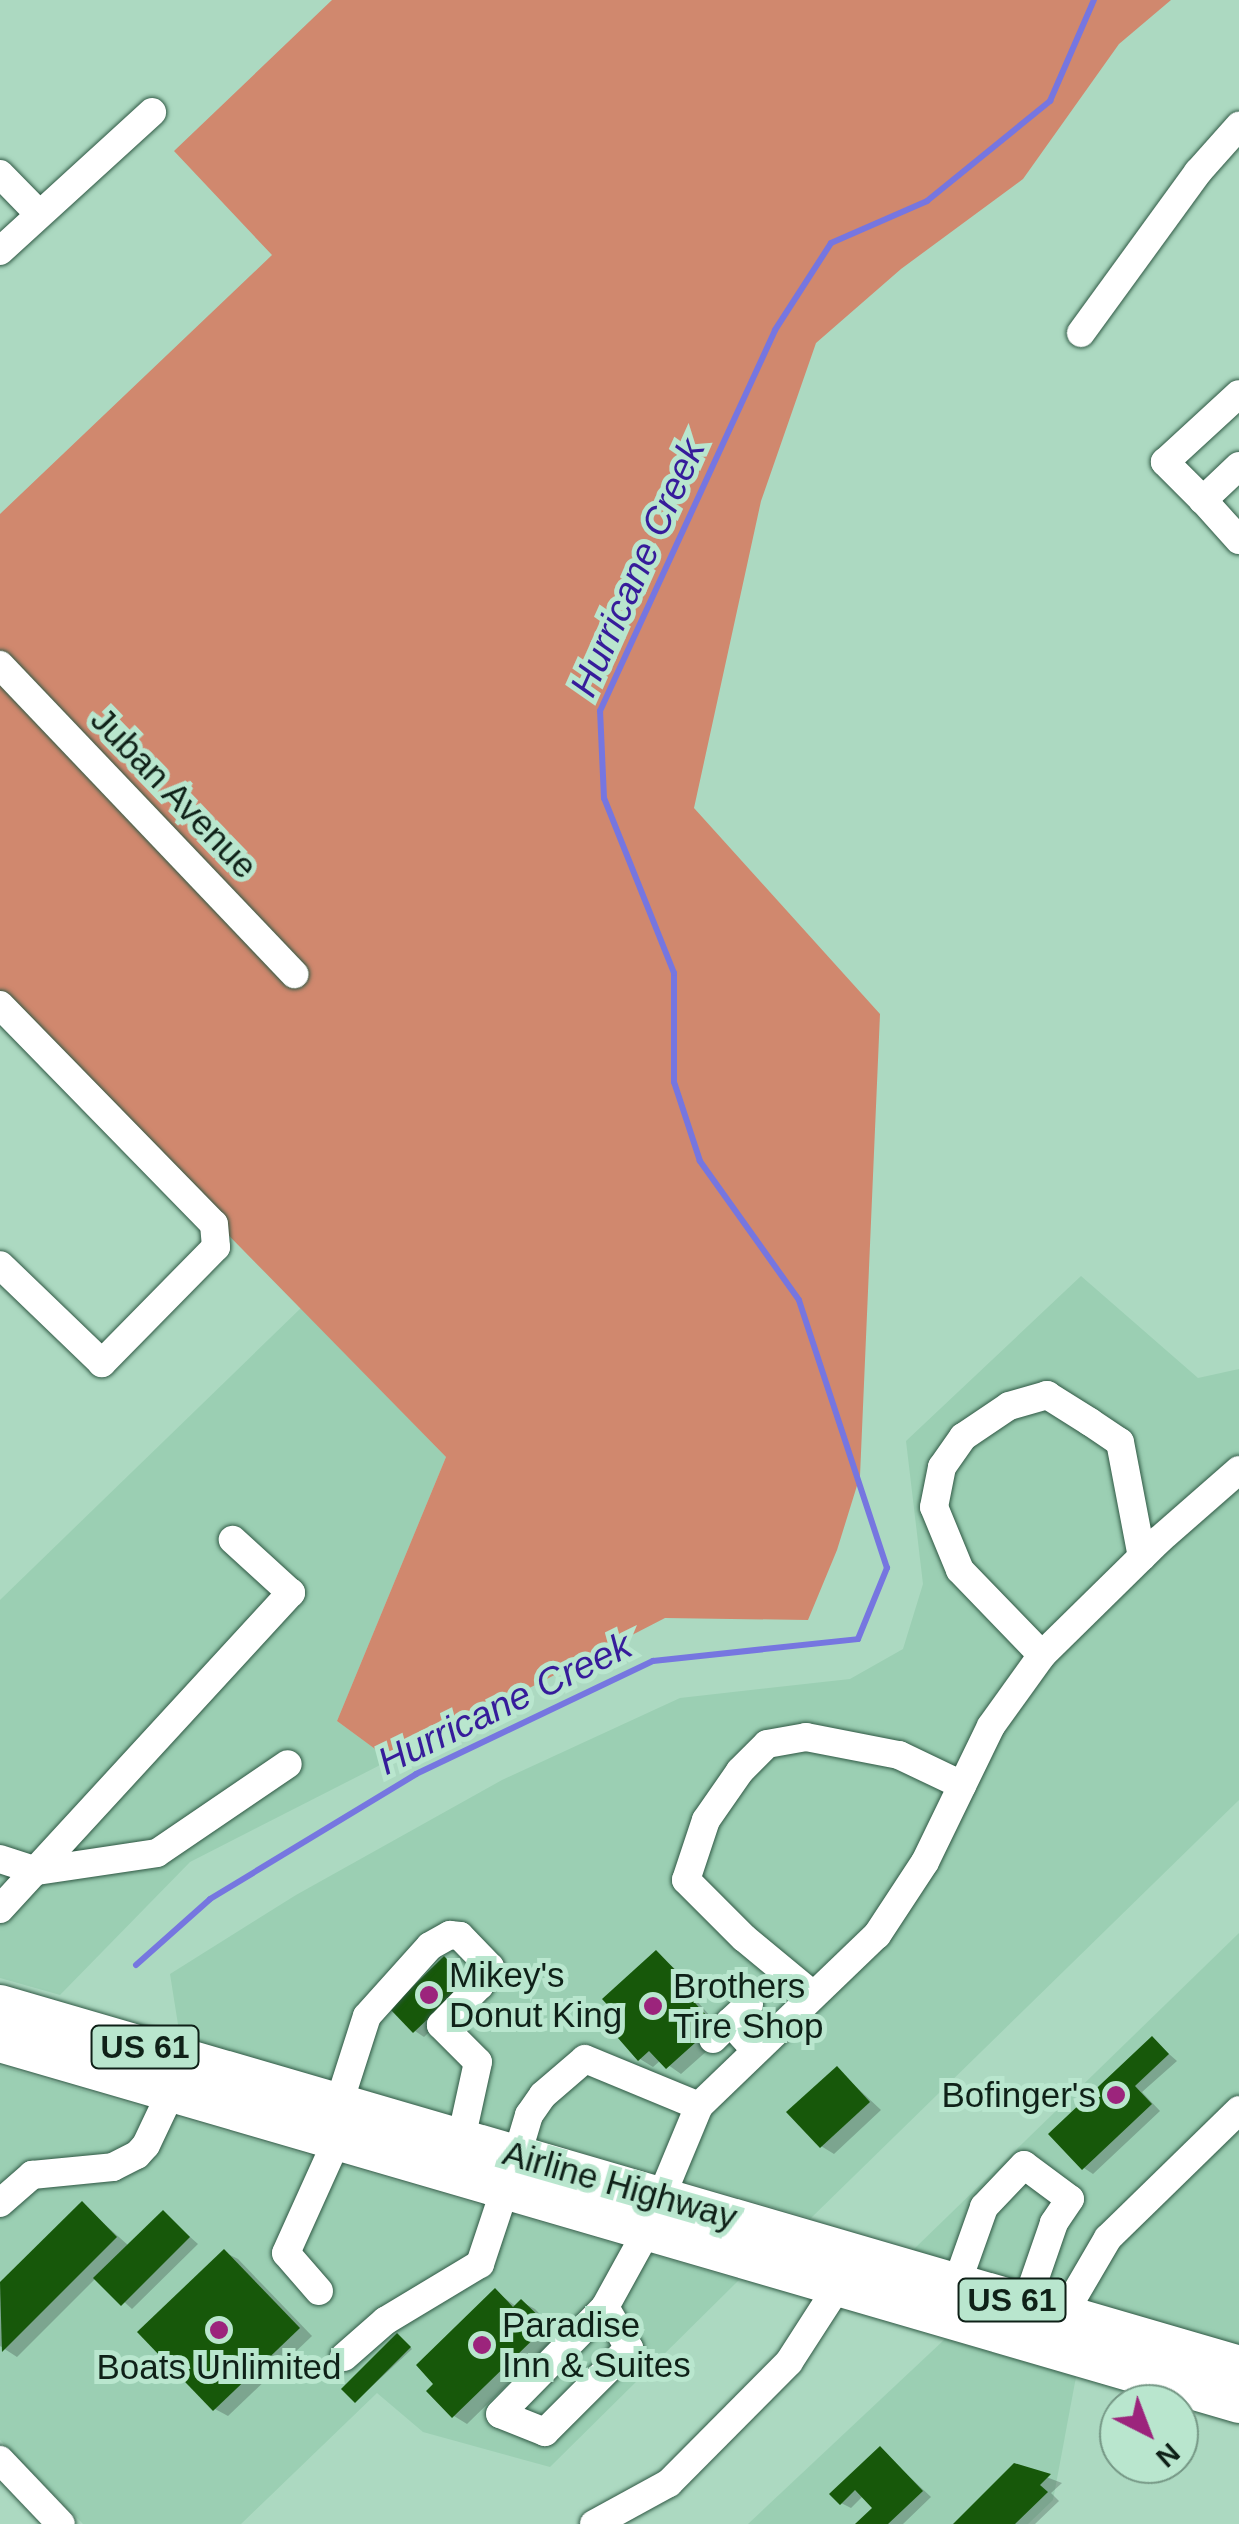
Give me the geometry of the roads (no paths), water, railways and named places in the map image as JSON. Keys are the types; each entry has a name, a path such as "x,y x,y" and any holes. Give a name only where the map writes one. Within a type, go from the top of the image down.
{"highway":[{"name":"Airline Highway","path":"0,2005 338,2122 490,2162 652,2214 838,2286 1237,2360"},
{"name":"Airline Highway","path":"0,2042 171,2092 338,2122"},
{"name":"Airline Highway","path":"652,2214 957,2284 1239,2403"}],"street":[{"path":"0,250 152,112"},
{"path":"1082,333 1198,172 1239,126"},
{"path":"0,174 38,213"},
{"path":"1239,394 1165,462 1239,540"},
{"path":"1203,500 1239,466"},
{"name":"Juban Avenue","path":"0,664 294,974"},
{"path":"0,1005 214,1224 216,1247 102,1363 0,1265"},
{"path":"1042,1655 960,1570 934,1507 942,1467 963,1437 1009,1406 1047,1395 1120,1442 1142,1557"},
{"path":"605,2306 629,2348 545,2432 500,2414 605,2306 652,2214 698,2106 877,1935 925,1862 991,1726 1042,1655 1239,1470"},
{"path":"0,1909 292,1593 234,1540"},
{"path":"813,1994 744,1938 686,1880 706,1820 740,1771 767,1744 806,1737 898,1755 962,1785"},
{"path":"0,1858 37,1870 158,1852 288,1764"},
{"path":"320,2290 286,2253 338,2122 367,2016 430,1946 450,1935 460,1936 490,1967 480,1986 441,2026 478,2062 490,2162 480,2264 385,2321 344,2356"},
{"path":"731,2022 755,2050"},
{"path":"490,2162 536,2105 586,2059 698,2106"},
{"path":"0,2202 32,2174 113,2167 137,2154 146,2145 171,2092"},
{"path":"1046,2322 1108,2238 1239,2110"},
{"path":"957,2284 984,2207 1024,2165 1070,2198 1054,2223 1046,2322"},
{"path":"594,2524 668,2483 789,2362 838,2286"},
{"path":"0,2460 60,2524"}],"waterway":[{"name":"Hurricane Creek","path":"136,1965 210,1899 416,1774 653,1661 858,1639 887,1568 799,1300 700,1161 674,1082 674,973 604,798 600,711 775,330 831,243 927,201 1050,101 1094,0"}],"place":[{"name":"Mikey's Donut King","path":"429,1995"},
{"name":"Brothers Tire Shop","path":"653,2006"},
{"name":"Bofinger's","path":"1116,2095"},
{"name":"Boats Unlimited","path":"219,2330"},
{"name":"Paradise Inn & Suites","path":"482,2345"}]}
